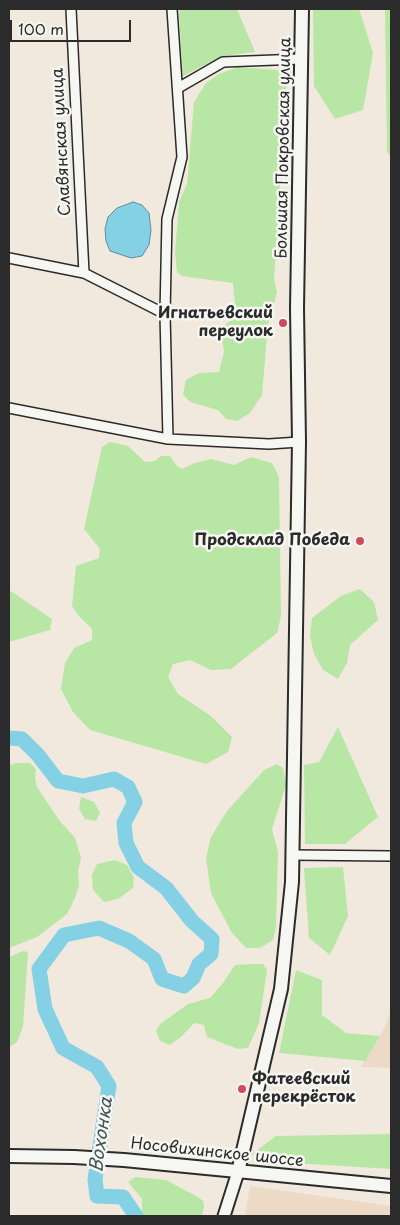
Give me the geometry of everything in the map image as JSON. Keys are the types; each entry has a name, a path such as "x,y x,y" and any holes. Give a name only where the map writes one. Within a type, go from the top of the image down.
{"main road":[{"name":"Большая Покровская улица","path":"238,1172 281,989 288,928 292,855 299,442 298,287 302,9"},
{"name":"Носовихинское шоссе","path":"9,1156 124,1160 391,1186"}],"street":[{"name":"Славянская улица","path":"71,9 84,274"},
{"path":"168,439 165,314 166,219 182,157 172,9"},
{"path":"178,88 223,62 301,59"},
{"path":"9,258 84,274 165,314"},
{"path":"9,408 168,439 269,444 299,442"},
{"path":"292,855 391,856"},
{"path":"224,1216 238,1172"}],"shaded area":[{"path":"390,1012 391,1068 361,1067 385,1027"},
{"path":"250,1186 391,1206 391,1216 245,1216"}],"green space":[{"path":"180,9 237,9 255,52 222,56 183,76"},
{"path":"313,9 359,9 373,53 363,110 335,119 314,86"},
{"path":"385,9 391,9 391,156 387,152"},
{"path":"238,67 278,70 287,76 274,279 277,293 268,324 262,395 250,413 237,421 226,419 218,410 190,402 183,394 186,380 199,373 219,372 224,352 222,338 225,325 236,316 233,283 182,276 177,272 175,253 179,202 187,184 194,102 206,83 219,74"},
{"path":"110,442 128,446 145,462 155,461 161,456 170,456 176,465 182,469 211,459 234,465 251,457 272,463 279,477 281,616 277,633 231,669 211,670 190,660 173,664 168,677 178,694 211,716 232,737 228,752 206,764 90,730 73,712 61,689 65,663 74,648 92,640 92,629 72,606 76,566 99,558 100,549 84,529 102,447"},
{"path":"360,589 374,602 378,620 350,645 347,663 338,679 323,670 314,654 310,636 312,618 341,596"},
{"path":"9,590 52,619 50,630 9,642"},
{"path":"338,727 378,817 345,844 305,844 304,765 319,762"},
{"path":"30,763 36,769 35,779 37,787 59,820 75,838 81,858 78,871 79,885 67,914 37,937 9,948 9,765"},
{"path":"277,764 283,768 286,785 272,829 278,852 276,927 273,940 260,948 246,948 232,933 211,893 206,858 211,837 227,811 264,770"},
{"path":"81,797 94,802 100,813 96,821 85,819 79,809"},
{"path":"115,860 127,865 134,878 133,888 118,899 104,902 93,890 92,875 97,864"},
{"path":"343,867 348,916 330,955 309,938 304,868"},
{"path":"23,951 28,952 23,1027 17,1042 9,1047 9,957"},
{"path":"263,964 267,970 259,1023 248,1048 238,1049 207,1037 204,1025 194,1023 181,1037 170,1045 160,1041 156,1031 160,1024 188,1004 210,998 235,965"},
{"path":"296,970 322,980 322,1015 346,1033 380,1036 365,1061 279,1053"},
{"path":"391,1134 391,1169 262,1161 252,1154 276,1136"},
{"path":"135,1177 166,1180 198,1197 203,1201 202,1216 142,1216 142,1199 128,1182"}],"water":[{"path":"133,202 142,205 149,213 151,230 149,245 142,256 131,258 110,251 106,241 105,229 108,217 117,208"}],"waterway":[{"name":"Вохонка","path":"9,738 22,739 38,755 58,781 83,786 114,779 128,787 135,802 124,823 126,843 138,867 166,888 192,921 212,939 211,954 199,964 193,978 184,986 162,979 154,959 129,941 99,928 64,935 39,969 45,1009 63,1048 97,1067 109,1086 95,1179 97,1196 123,1197 136,1216"}],"place":[{"name":"Игнатьевский переулок","path":"283,323"},
{"name":"Продсклад Победа","path":"360,541"},
{"name":"Фатеевский перекрёсток","path":"242,1089"}]}
